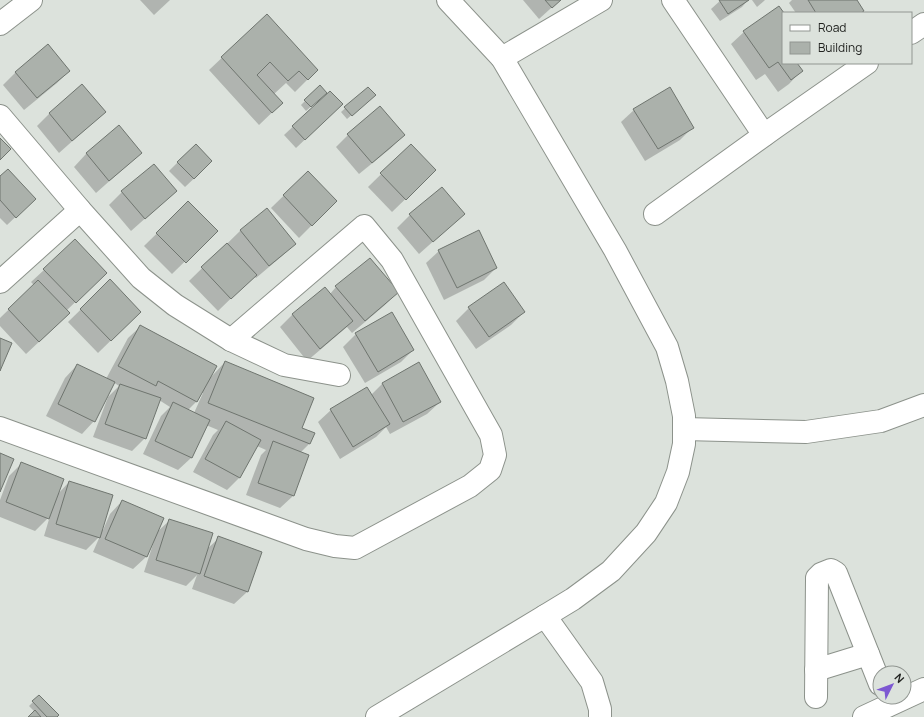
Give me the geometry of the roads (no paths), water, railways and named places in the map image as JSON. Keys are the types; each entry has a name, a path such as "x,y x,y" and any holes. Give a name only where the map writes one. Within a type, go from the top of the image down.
{"street":[{"path":"0,24 32,0"},
{"path":"377,717 546,616 573,599 611,571 646,533 666,503 678,472 684,444 684,416 677,382 666,347 615,250 502,58 448,0"},
{"path":"502,58 601,0"},
{"path":"673,0 764,135"},
{"path":"912,32 924,24"},
{"path":"654,214 866,64"},
{"path":"0,116 80,210 141,278 175,305 230,340 284,365 339,375"},
{"path":"0,282 80,210"},
{"path":"0,428 306,539 335,546 355,548 470,486 490,470 495,455 491,435 392,260 364,226 230,340"},
{"path":"684,429 806,432 881,421 924,406"},
{"path":"816,697 817,578 821,574 831,570 836,573 872,665"},
{"path":"546,616 592,682 600,710 600,717"},
{"path":"816,670 868,654"},
{"path":"912,693 924,689"},
{"path":"864,717 881,705"}]}
